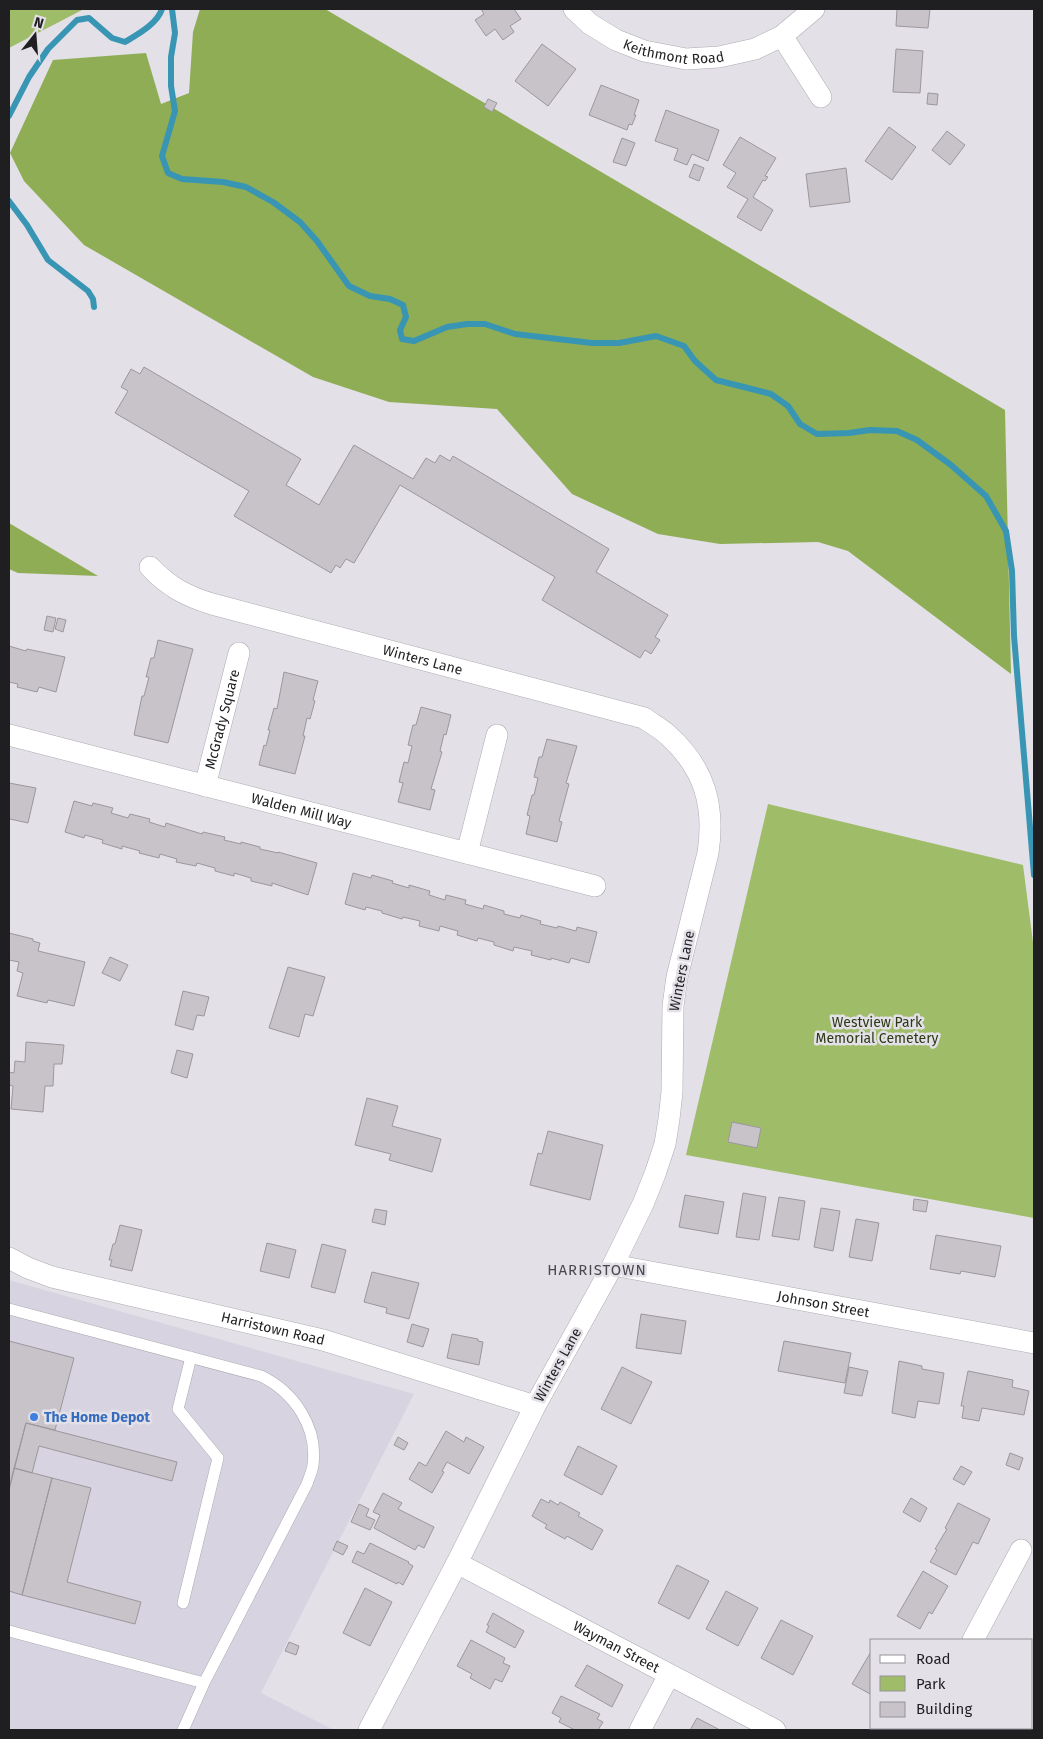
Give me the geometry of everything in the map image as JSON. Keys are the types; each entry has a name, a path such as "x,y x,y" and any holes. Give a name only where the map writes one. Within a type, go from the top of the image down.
{"street":[{"name":"Keithmont Road","path":"574,9 590,24 616,40 644,51 686,59 719,56 755,49 782,36 814,9"},
{"path":"782,36 821,97"},
{"name":"Winters Lane","path":"150,567 163,581 188,596 212,604 644,718 669,736 685,753 705,789 710,811 711,832 708,853 677,977 673,1006 672,1092 669,1119 665,1144 655,1174 643,1204 613,1265 535,1406 457,1563 369,1730"},
{"name":"McGrady Square","path":"206,786 239,653"},
{"name":"Walden Mill Way","path":"9,735 595,886"},
{"path":"467,853 497,735"},
{"name":"Harristown Road","path":"9,1258 52,1277 323,1340 535,1406"},
{"name":"Johnson Street","path":"613,1265 1034,1343"},
{"path":"974,1639 1021,1550"},
{"name":"Wayman Street","path":"457,1563 669,1676 776,1730"},
{"path":"640,1730 669,1676"}],"lane":[{"path":"9,1309 261,1376 274,1382 300,1407 308,1426 314,1447 313,1467 307,1484 204,1683 183,1730"},
{"path":"183,1603 218,1458 178,1409 190,1357"},
{"path":"9,1630 204,1683"}],"shaded area":[{"path":"9,1280 414,1394 261,1693 334,1730 9,1730"}],"green space":[{"path":"9,9 84,9 9,48"},
{"path":"200,9 325,9 1005,410 1011,674 848,551 818,542 720,544 658,534 572,494 497,409 389,402 313,377 84,245 24,181 10,153 53,60 146,53 161,104 189,93 193,32"},
{"path":"9,523 98,576 18,573 9,569"},
{"name":"Westview Park Memorial Cemetery","path":"768,804 1023,865 1034,950 1034,1218 686,1155"}],"building":[{"path":"481,9 514,9 521,19 510,26 514,32 503,40 495,29 486,36 475,20 484,14"},
{"path":"897,9 930,9 928,28 896,26"},
{"path":"542,44 576,69 548,106 515,81"},
{"path":"896,49 923,51 920,93 893,92"},
{"path":"601,85 639,100 632,125 629,124 627,130 589,115"},
{"path":"928,93 938,94 937,105 927,104"},
{"path":"488,99 497,103 492,112 484,107"},
{"path":"666,110 719,130 708,161 692,154 687,165 674,160 678,149 655,141"},
{"path":"889,127 916,147 892,180 865,161"},
{"path":"947,131 965,145 950,165 932,150"},
{"path":"740,137 776,158 765,176 768,177 765,181 763,180 753,197 773,210 761,231 737,217 748,199 727,187 736,173 723,165"},
{"path":"622,138 635,143 626,166 613,162"},
{"path":"694,164 704,168 699,181 689,177"},
{"path":"846,168 850,202 810,207 806,174"},
{"path":"144,367 301,459 286,485 319,505 354,445 413,479 426,458 435,463 440,455 450,461 453,456 609,549 596,572 668,615 655,637 660,640 651,654 645,650 640,658 542,600 555,577 400,485 354,563 346,559 340,568 336,565 331,573 234,516 249,491 115,413 128,391 121,387 131,369 140,374"},
{"path":"47,616 56,618 53,632 44,630"},
{"path":"58,618 66,620 63,632 55,629"},
{"path":"158,640 193,649 168,743 134,735 142,696 144,696 149,677 146,677 151,658 154,658"},
{"path":"9,646 26,651 27,649 65,657 56,692 39,687 37,692 17,687 18,684 9,682"},
{"path":"284,672 318,681 313,700 315,701 310,719 307,718 303,736 305,736 295,774 259,765 264,745 266,746 274,708 277,709"},
{"path":"421,707 451,715 446,735 444,734 440,751 442,752 431,789 435,790 430,810 398,802 403,783 399,782 404,762 408,763 412,746 408,745 413,725 416,725"},
{"path":"547,739 577,746 566,783 569,784 559,821 562,822 557,842 526,834 530,816 527,815 538,778 534,777 539,757 542,757"},
{"path":"9,783 36,788 28,823 10,819 9,821"},
{"path":"74,801 92,806 93,803 113,808 111,813 128,818 130,814 150,819 149,822 165,827 166,823 202,834 203,832 225,837 224,840 241,844 241,842 260,847 260,849 317,863 308,895 272,883 272,886 251,881 251,878 234,873 234,876 215,871 215,868 197,863 196,866 176,862 177,859 160,854 159,858 122,846 122,849 102,843 103,840 85,835 84,838 65,832"},
{"path":"353,873 371,878 372,875 409,888 409,885 430,891 429,895 445,900 446,895 466,900 465,904 483,909 484,905 504,911 504,914 520,918 521,915 541,921 540,924 576,931 577,927 597,932 589,963 571,958 569,963 551,958 551,960 531,955 532,951 514,947 513,951 494,945 494,942 478,938 477,941 457,935 458,931 440,926 439,931 419,926 420,921 403,917 402,919 382,913 382,911 366,907 365,910 345,904"},
{"path":"9,933 33,939 33,941 40,943 38,951 85,962 74,1006 48,1000 47,1003 17,996 23,973 17,971 19,962 9,960"},
{"path":"110,957 128,965 120,981 102,973"},
{"path":"288,967 325,977 313,1016 305,1014 299,1037 269,1028"},
{"path":"183,991 209,997 204,1016 197,1015 193,1030 175,1025"},
{"path":"26,1042 64,1045 62,1064 54,1064 53,1086 45,1086 43,1112 11,1109 13,1086 9,1085 9,1072 14,1073 15,1061 25,1062"},
{"path":"177,1050 193,1054 187,1078 171,1073"},
{"path":"367,1098 398,1106 392,1126 441,1139 432,1172 389,1160 391,1154 355,1145"},
{"path":"732,1122 761,1128 757,1148 728,1142"},
{"path":"548,1131 603,1145 590,1200 530,1185 538,1153 542,1154"},
{"path":"743,1193 766,1197 759,1240 736,1237"},
{"path":"685,1195 724,1202 718,1234 679,1227"},
{"path":"779,1197 805,1201 799,1240 772,1236"},
{"path":"914,1199 928,1201 926,1212 913,1210"},
{"path":"821,1208 840,1211 833,1251 814,1247"},
{"path":"375,1209 387,1211 385,1225 372,1222"},
{"path":"856,1219 879,1223 872,1261 849,1257"},
{"path":"120,1225 142,1230 132,1271 110,1266 112,1260 109,1260"},
{"path":"936,1235 1001,1246 995,1277 961,1271 960,1274 930,1269"},
{"path":"267,1243 296,1250 289,1278 260,1271"},
{"path":"322,1244 346,1250 335,1293 311,1287"},
{"path":"372,1272 419,1283 409,1319 386,1313 387,1308 364,1302"},
{"path":"641,1314 686,1321 681,1354 636,1348"},
{"path":"412,1324 429,1329 423,1347 407,1342"},
{"path":"452,1334 478,1339 478,1341 483,1342 479,1365 447,1358"},
{"name":"The Home Depot","path":"9,1341 74,1358 55,1430 26,1423 9,1490"},
{"path":"784,1341 851,1353 845,1383 778,1371"},
{"path":"899,1361 922,1366 922,1369 944,1373 939,1404 918,1401 915,1418 892,1413"},
{"path":"622,1367 652,1382 631,1424 601,1409"},
{"path":"849,1367 868,1371 862,1396 844,1393"},
{"path":"968,1371 1013,1380 1012,1387 1029,1391 1024,1415 982,1408 979,1421 962,1418 964,1406 961,1406"},
{"path":"26,1423 177,1462 172,1481 39,1446 32,1473 14,1468"},
{"path":"446,1431 464,1442 466,1437 484,1447 469,1474 447,1462 442,1471 444,1472 432,1493 409,1479 419,1462 426,1466"},
{"path":"398,1437 408,1443 404,1450 394,1445"},
{"path":"578,1446 617,1466 602,1495 564,1475"},
{"path":"1010,1453 1023,1458 1019,1470 1006,1465"},
{"path":"961,1466 972,1472 964,1485 953,1479"},
{"path":"14,1468 52,1478 22,1595 9,1591 9,1489"},
{"path":"52,1478 91,1488 67,1582 141,1602 135,1624 22,1595"},
{"path":"383,1493 402,1503 398,1509 434,1527 424,1548 418,1545 415,1550 374,1528 380,1515 373,1512"},
{"path":"911,1498 927,1508 920,1522 903,1512"},
{"path":"541,1499 549,1503 550,1500 558,1505 560,1502 580,1513 578,1516 603,1530 592,1550 567,1536 565,1539 545,1528 547,1525 532,1516"},
{"path":"958,1503 990,1519 978,1544 973,1542 956,1575 930,1562"},
{"path":"359,1504 369,1509 366,1516 375,1520 370,1530 351,1522"},
{"path":"337,1541 348,1546 343,1555 333,1550"},
{"path":"370,1543 409,1562 413,1566 403,1585 398,1582 397,1584 352,1562 357,1551 364,1554"},
{"path":"677,1565 709,1581 689,1619 658,1603"},
{"path":"923,1571 948,1586 932,1614 929,1612 920,1629 897,1616"},
{"path":"365,1588 392,1602 370,1646 343,1633"},
{"path":"726,1591 758,1608 738,1646 706,1629"},
{"path":"493,1613 524,1631 515,1648 486,1632"},
{"path":"781,1620 813,1636 793,1675 761,1658"},
{"path":"471,1640 505,1658 503,1663 510,1666 502,1682 495,1679 490,1689 470,1678 472,1674 457,1666"},
{"path":"289,1642 299,1646 296,1655 285,1651"},
{"path":"870,1653 870,1694 852,1684"},
{"path":"587,1665 623,1685 612,1707 575,1686"},
{"path":"561,1696 600,1714 597,1719 603,1722 598,1730 575,1730 559,1722 561,1718 552,1713"},
{"path":"697,1718 720,1730 690,1730"}],"waterway":[{"path":"9,116 29,77 48,49 77,20 89,18 112,38 125,42 152,24 162,9"},
{"path":"172,9 175,33 171,57 171,86 175,111 162,156 168,173 182,179 223,182 246,187 273,202 300,222 317,241 349,286 370,296 390,299 403,305 406,317 400,330 402,339 414,341 447,327 467,324 485,324 515,334 592,343 619,343 656,336 684,346 695,361 716,380 771,394 788,406 800,424 817,434 870,430 897,431 917,440 951,465 986,496 1006,531 1012,571 1014,636 1034,875"},
{"path":"9,201 27,225 48,260 88,291 93,299 94,307"}],"place":[{"name":"The Home Depot","path":"34,1417"}],"district":[{"name":"HARRISTOWN","path":"597,1270"}]}
